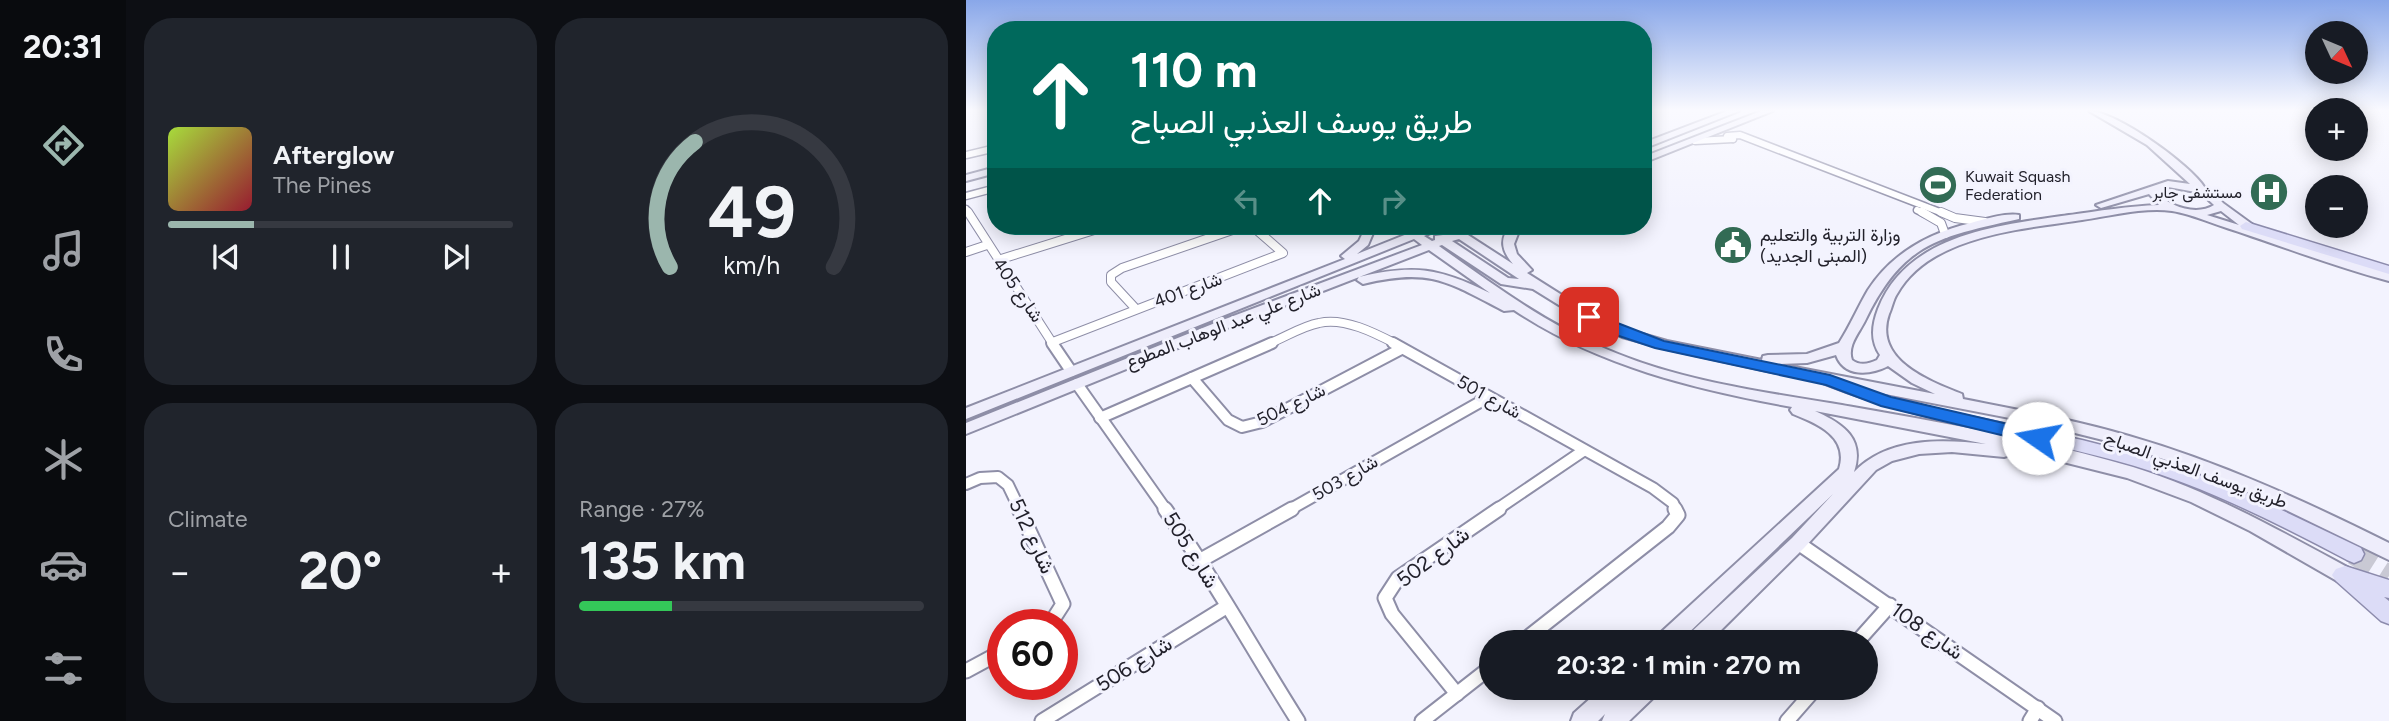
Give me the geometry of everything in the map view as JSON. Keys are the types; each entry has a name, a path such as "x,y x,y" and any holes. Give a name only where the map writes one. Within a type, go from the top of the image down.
{"main road":[{"path":"2246,226 2389,270"},
{"path":"1830,380 1867,396 1908,408 2093,449 2166,469 2265,508 2354,554"},
{"path":"2343,575 2389,589"},
{"path":"2343,575 2389,614"}],"street":[{"path":"1652,157 1685,145"},
{"path":"1747,145 1902,204 1943,229 2105,204 2174,183 2176,178 2161,161 2140,145"},
{"path":"1766,145 1955,218 1985,222"},
{"path":"2152,145 2246,226 2288,245"},
{"path":"966,155 987,150"},
{"path":"966,176 987,170"},
{"path":"2168,184 2207,192"},
{"path":"2153,189 2153,196 2176,209 2389,277"},
{"path":"966,196 987,190"},
{"path":"1991,410 1925,383 1903,371 1886,356 1879,327 1882,312 1897,285 1922,262 1947,247 2031,224 2146,208 2202,212 2217,209 2220,205"},
{"name":"شارع 405","path":"966,209 987,246 1054,342 1074,377"},
{"path":"1886,356 1883,363 1874,368 1854,367 1843,357 1844,346 1881,278 1905,256 1943,229 1957,223 1955,218"},
{"path":"998,260 1078,235"},
{"path":"1136,309 1111,282 1111,275 1122,268 1218,235"},
{"name":"شارع 401","path":"1054,342 1283,253 1262,235"},
{"path":"1256,297 1344,257 1364,243 1367,235"},
{"name":"شارع علي عبد الوهاب المطوع","path":"966,429 1074,377 1256,297 1432,235"},
{"name":"شارع علي عبد الوهاب المطوع","path":"966,414 1225,324 1433,235"},
{"name":"طريق يوسف العذبي الصباح","path":"1440,235 1536,317 1602,352 1646,368 1732,392 1919,425 2110,468 2195,496 2272,534 2389,600"},
{"name":"طريق يوسف العذبي الصباح","path":"1441,235 1505,281 1539,286 1624,333 1661,345 2073,426 2166,454 2288,503 2389,552"},
{"path":"1509,235 1509,252 1564,302"},
{"path":"966,252 987,246"},
{"path":"1225,324 1372,278 1415,272 1447,276 1536,317"},
{"name":"شارع 501","path":"1100,418 1320,322 1350,325 1376,333 1653,488 1674,503 1678,515 1668,527 1537,630"},
{"path":"1702,351 1800,361 1825,356 1844,346"},
{"name":"شارع 504","path":"1192,378 1228,420 1242,427 1262,422 1402,349"},
{"name":"شارع 505","path":"1074,377 1201,560 1226,607 1298,721"},
{"path":"1678,630 1846,472 1851,455 1845,438 1835,427 1820,418 1784,405 1732,392"},
{"name":"شارع 503","path":"1201,560 1489,397"},
{"path":"1707,630 1798,543 1870,466 1892,454 1918,446 1947,445 2003,452 2017,446"},
{"name":"شارع 502","path":"1457,694 1392,614 1385,598 1398,578 1583,451"},
{"path":"1851,455 1858,453 1867,456 1870,466"},
{"name":"شارع 512","path":"966,484 980,478 998,477 1008,485 1063,604 1060,609"},
{"name":"شارع 108","path":"1798,543 1890,605 2034,715 2055,721"},
{"path":"1868,630 1890,605"},
{"name":"شارع 506","path":"1042,721 1226,607"},
{"path":"966,671 987,660"},
{"path":"1422,721 1479,677"},
{"path":"1599,718 1610,700"},
{"path":"1599,718 1628,700"},
{"path":"1787,721 1805,700"}],"tunnel":[{"path":"2354,554 2389,576"}],"place":[{"name":"Kuwait Squash Federation","path":"1938,185"},
{"name":"مستشفى جابر","path":"2269,192"},
{"name":"وزارة التربية والتعليم (المبنى الجديد)","path":"1733,245"}],"route":[{"path":"1589,317 1624,333 1661,345 1702,351 1830,380 1867,396 1908,408 2038,438"}]}
